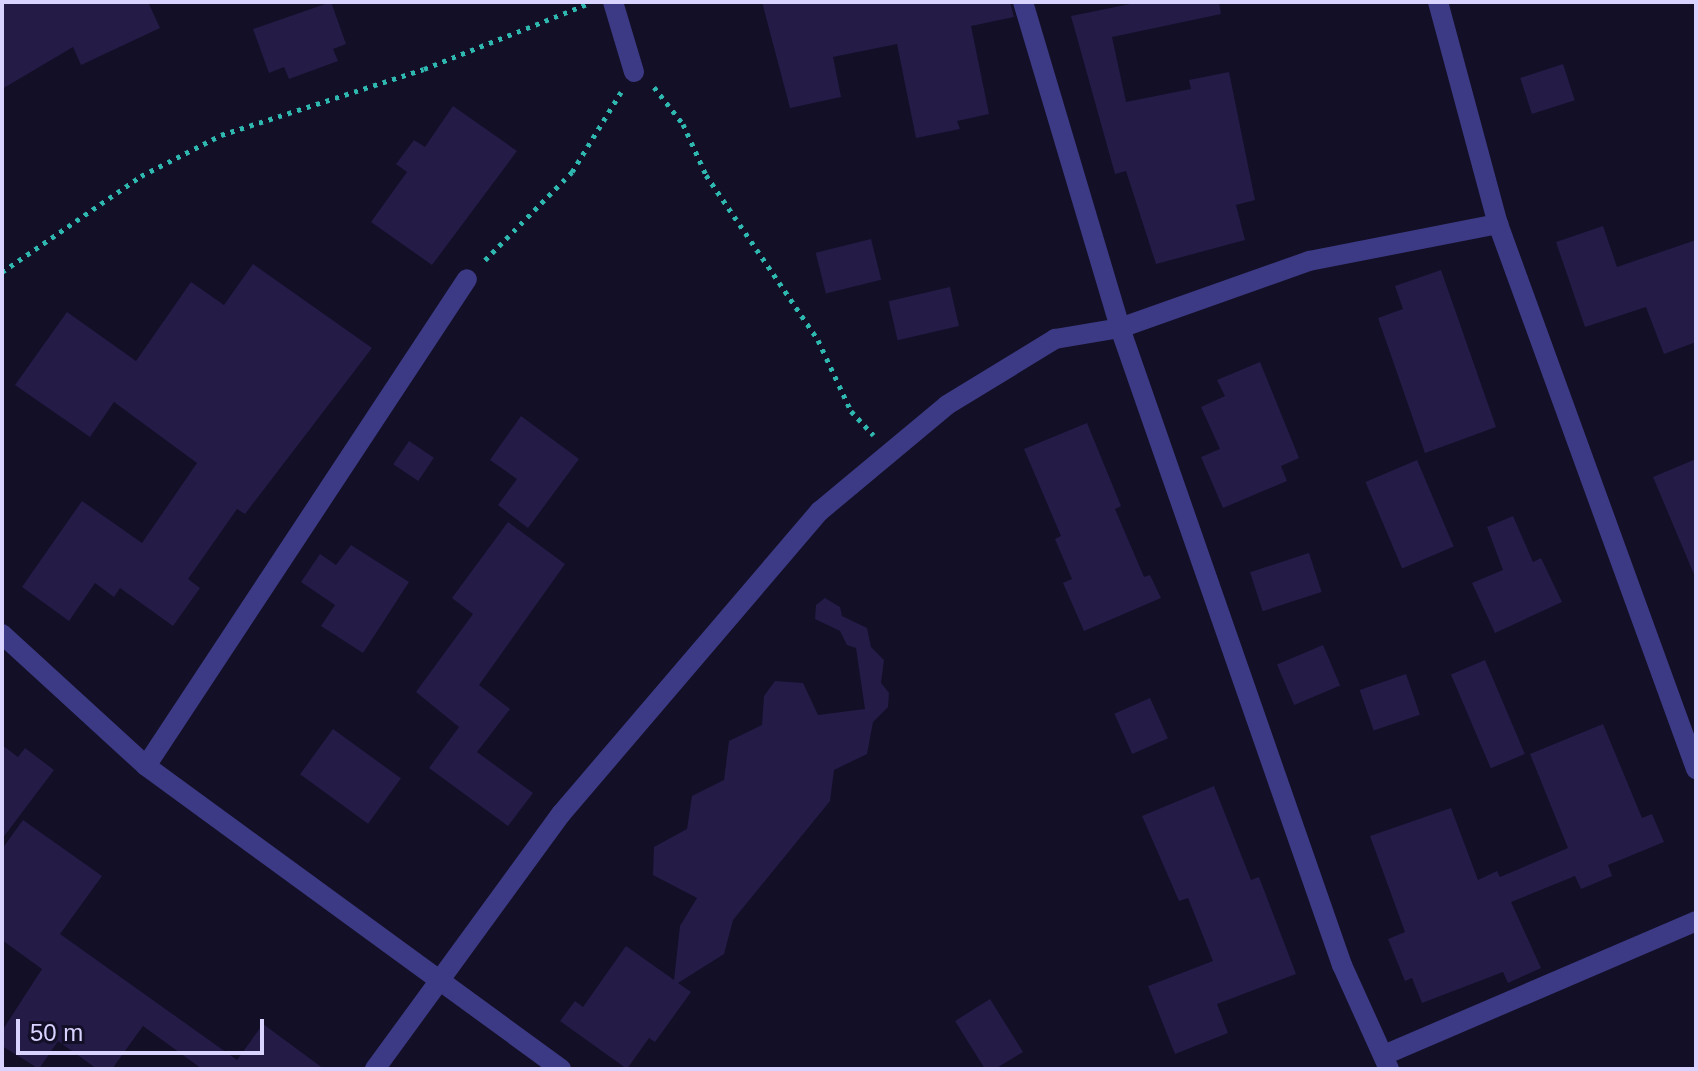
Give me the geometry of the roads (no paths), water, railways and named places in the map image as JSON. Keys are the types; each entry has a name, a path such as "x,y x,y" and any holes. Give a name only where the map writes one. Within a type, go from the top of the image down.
{"street":[{"path":"613,2 634,71"},
{"path":"1023,2 1120,328 1342,965 1386,1062 1696,921"},
{"path":"1438,2 1498,224 1696,769"},
{"path":"375,1069 436,980 561,814 820,511 996,370 1055,339 1120,328 1309,261 1498,224"},
{"path":"146,766 467,279"},
{"path":"2,634 146,766 561,1069"}]}
